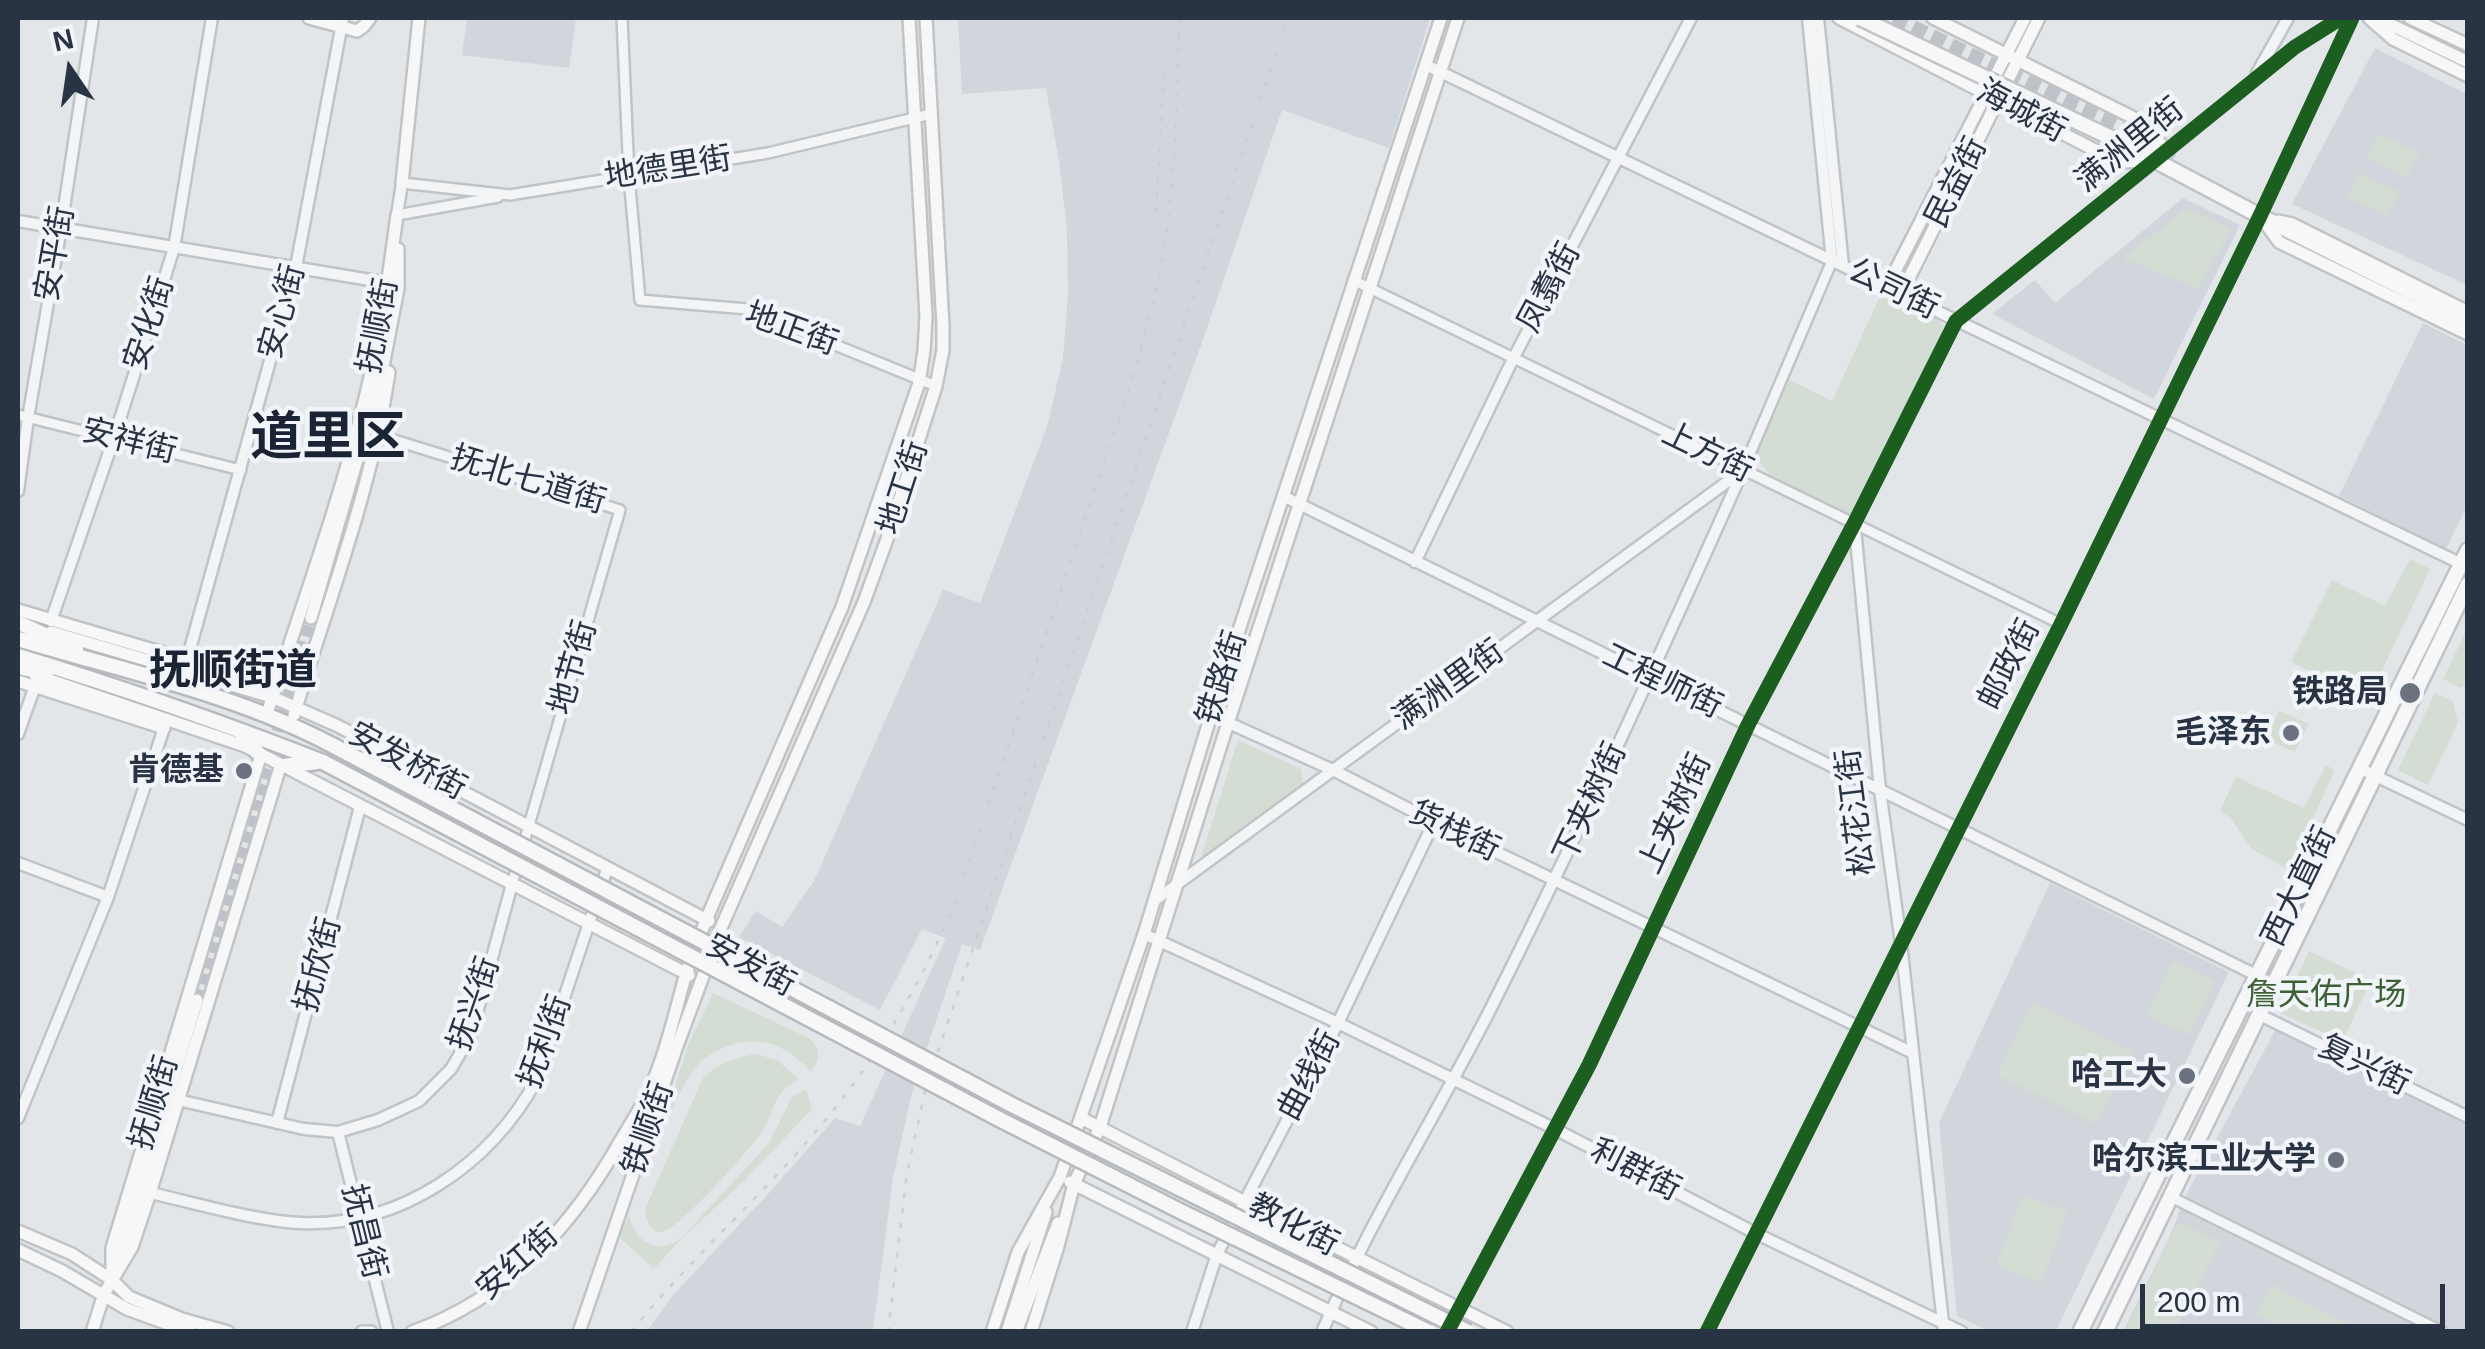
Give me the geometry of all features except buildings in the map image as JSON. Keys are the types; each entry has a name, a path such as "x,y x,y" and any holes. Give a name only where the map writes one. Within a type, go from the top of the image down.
{"main road":[{"path":"309,18 343,22 356,31 370,18"},
{"path":"402,183 419,18"},
{"name":"地工街","path":"706,920 842,608 919,380 926,316 909,18"},
{"name":"地工街","path":"722,928 864,602 936,386 944,326 926,18"},
{"name":"铁路街","path":"992,1332 1018,1252 1060,1178 1082,1118 1441,18"},
{"name":"铁路街","path":"1030,1332 1074,1184 1100,1127 1458,18"},
{"name":"海城街","path":"1838,18 2118,162 2161,156"},
{"path":"1860,18 2161,156"},
{"name":"海城街","path":"1932,18 2144,124 2161,156 2260,216 2468,321"},
{"name":"民益街","path":"1901,294 1998,100 2025,18"},
{"name":"民益街","path":"1887,288 1985,93 2039,18"},
{"path":"2368,18 2393,38 2468,76"},
{"path":"2377,18 2468,62"},
{"path":"2410,18 2468,46"},
{"name":"抚顺街","path":"266,714 366,392 398,215"},
{"name":"抚顺街","path":"311,618 368,428 391,325 398,288 398,215"},
{"name":"海城街","path":"2260,216 2292,224 2468,312"},
{"name":"海城街","path":"2260,216 2278,242 2468,334"},
{"name":"抚顺街","path":"292,724 378,436 389,369 391,325"},
{"name":"西大直街","path":"2080,1332 2465,560"},
{"name":"西大直街","path":"2105,1332 2468,584"},
{"path":"18,624 51,621 187,660"},
{"name":"安发桥街","path":"18,624 296,707 722,928"},
{"name":"安发街","path":"18,624 118,668 292,724 1012,1104 1468,1332"},
{"name":"安发街","path":"18,656 114,685 324,762 999,1119 1428,1332"},
{"path":"18,668 114,685"},
{"path":"18,668 228,739 271,759 324,762"},
{"path":"18,681 164,728"},
{"path":"236,728 271,759"},
{"name":"抚顺街","path":"112,1280 132,1247 150,1193 271,759"},
{"name":"抚顺街","path":"112,1280 112,1248 271,759"},
{"name":"安发桥街","path":"271,759 702,982"},
{"name":"铁顺街","path":"604,1171 648,1093 706,920"},
{"name":"铁顺街","path":"579,1332 722,928"},
{"name":"抚顺街","path":"112,1280 197,1000"},
{"name":"教化街","path":"1082,1118 1506,1332"},
{"name":"安红街","path":"412,1332 475,1302 521,1269 562,1228 604,1171"},
{"path":"1016,1332 1046,1210 1060,1178"},
{"name":"教化街","path":"1060,1178 1371,1332"},
{"path":"1007,1332 1074,1184"},
{"path":"18,1231 72,1254 130,1296 228,1332"},
{"path":"18,1250 127,1309 190,1332"},
{"path":"92,1332 112,1280"},
{"path":"362,1332 371,1332"}],"street":[{"name":"安平街","path":"18,491 23,416 62,228 93,18"},
{"name":"安化街","path":"51,621 174,248 212,18"},
{"path":"622,18 629,176"},
{"name":"凤翥街","path":"1415,562 1513,359 1691,18"},
{"path":"1808,18 1837,264"},
{"path":"1818,18 1837,264"},
{"path":"2252,82 2288,18"},
{"name":"满洲里街","path":"1956,321 2296,46 2341,18"},
{"name":"邮政街","path":"1707,1332 2062,624 2352,18"},
{"name":"安心街","path":"187,660 296,267 343,22"},
{"name":"公司街","path":"1426,65 2160,419 2465,560"},
{"name":"地德里街","path":"402,183 510,195 768,153 931,114"},
{"name":"地正街","path":"629,176 640,300 747,310 936,386"},
{"path":"402,183 398,215 510,195"},
{"path":"18,221 388,282"},
{"name":"下夹树街","path":"1322,1332 1356,1258 1454,1080 1555,881 1837,264"},
{"name":"上方街","path":"1353,280 2062,624"},
{"name":"上夹树街","path":"1447,1332 1589,1065 1748,725 1956,321"},
{"name":"安祥街","path":"23,416 241,470"},
{"name":"抚北七道街","path":"378,436 620,510"},
{"name":"满洲里街","path":"1154,901 1743,470"},
{"name":"工程师街","path":"1282,496 2256,974"},
{"name":"地节街","path":"512,884 620,510"},
{"name":"松花江街","path":"1854,524 1880,790 1944,1327"},
{"path":"18,734 34,686"},
{"name":"货栈街","path":"1211,715 1333,770 1913,1054"},
{"path":"18,1118 108,898 164,728"},
{"path":"2359,768 2468,820"},
{"name":"抚欣街","path":"277,1122 360,807"},
{"name":"曲线街","path":"1192,1332 1218,1254 1243,1201 1338,1022 1434,822"},
{"path":"18,863 108,898"},
{"name":"抚利街","path":"150,1193 279,1221 320,1223 382,1212 442,1184 492,1144 538,1079 606,869"},
{"name":"抚兴街","path":"178,1100 322,1132 338,1132 407,1108 431,1092 451,1069 471,1035 512,884"},
{"name":"利群街","path":"1144,934 1338,1022 1944,1327 1962,1332"},
{"name":"复兴街","path":"2260,1015 2468,1117"},
{"name":"抚昌街","path":"338,1132 388,1332"},
{"path":"2171,1196 2443,1332"}],"shaded area":[{"path":"467,18 576,18 569,68 462,55"},
{"path":"958,18 1430,18 1389,148 1282,110 1200,348 980,950 962,944 912,1092 893,1178 873,1331 646,1332 674,1294 835,1118 860,1126 946,938 922,929 880,1010 739,937 756,911 782,927 814,881 943,590 980,603 1047,427 1063,358 1068,296 1067,231 1046,88 962,94"},
{"path":"2375,48 2467,94 2467,285 2292,204"},
{"path":"2183,198 2240,225 2154,399 1992,314 2035,280 2055,303"},
{"path":"2423,323 2467,345 2467,506 2446,549 2339,496"},
{"path":"2050,883 2229,972 2056,1331 1988,1331 1957,1316 1939,1123"},
{"name":"哈尔滨工业大学","path":"2277,1027 2467,1123 2467,1331 2123,1332 2185,1197"}],"green space":[{"path":"2378,133 2419,153 2408,177 2367,158"},
{"path":"2358,173 2400,192 2388,217 2347,197"},
{"path":"2186,209 2231,229 2198,289 2123,258"},
{"path":"1882,292 1934,316 1943,325 1941,341 1861,504 1856,512 1844,516 1775,480 1759,457 1758,444 1790,380 1832,401"},
{"path":"2410,559 2430,569 2368,700 2291,662 2332,580 2385,606"},
{"path":"2467,629 2467,684 2461,688 2443,679"},
{"path":"2435,693 2453,701 2458,723 2428,785 2398,770"},
{"path":"2279,711 2309,724 2295,752 2265,739"},
{"path":"1238,740 1301,769 1304,788 1200,861"},
{"path":"2326,765 2335,770 2289,870 2252,849 2220,810 2236,777 2304,808"},
{"name":"詹天佑广场","path":"2309,951 2371,980 2343,1041 2280,1013"},
{"path":"2172,961 2215,981 2190,1035 2147,1015"},
{"path":"713,993 809,1038 818,1054 815,1067 811,1071 788,1052 767,1043 730,1045 698,1065 671,1110 668,1109 688,1045"},
{"path":"2032,1003 2133,1052 2097,1124 1997,1075"},
{"path":"756,1054 777,1060 799,1079 781,1093 758,1137 715,1187 669,1229 653,1229 645,1209 703,1078 727,1062"},
{"path":"806,1089 812,1109 654,1269 619,1237 629,1215 636,1232 648,1243 663,1246 680,1239 769,1143 792,1097"},
{"path":"2023,1195 2068,1212 2041,1283 1996,1266"},
{"path":"2177,1224 2220,1242 2175,1331 2125,1331"},
{"path":"2271,1284 2363,1331 2287,1331 2255,1315"}],"tunnel":[{"path":"1894,18 2132,131"},
{"path":"197,1000 311,618"}],"railway":[{"path":"631,1332 794,1156 859,1077 895,1022 955,903 1132,380 1151,312 1172,187 1179,18"},
{"path":"888,1332 907,1173 926,1087 1288,18"},
{"path":"1156,212 1164,67"}],"cycle path":[{"path":"1447,1332 1589,1065 1748,725 1956,321 2295,47 2341,18"},
{"path":"1707,1332 2061,624 2352,18"}],"place":[{"name":"铁路局","path":"2410,693"},
{"name":"毛泽东","path":"2291,733"},
{"name":"肯德基","path":"244,771"},
{"name":"哈工大","path":"2187,1076"},
{"name":"哈尔滨工业大学","path":"2336,1160"}],"district":[{"name":"道里区","path":"328,440"},
{"name":"抚顺街道","path":"233,672"}]}
